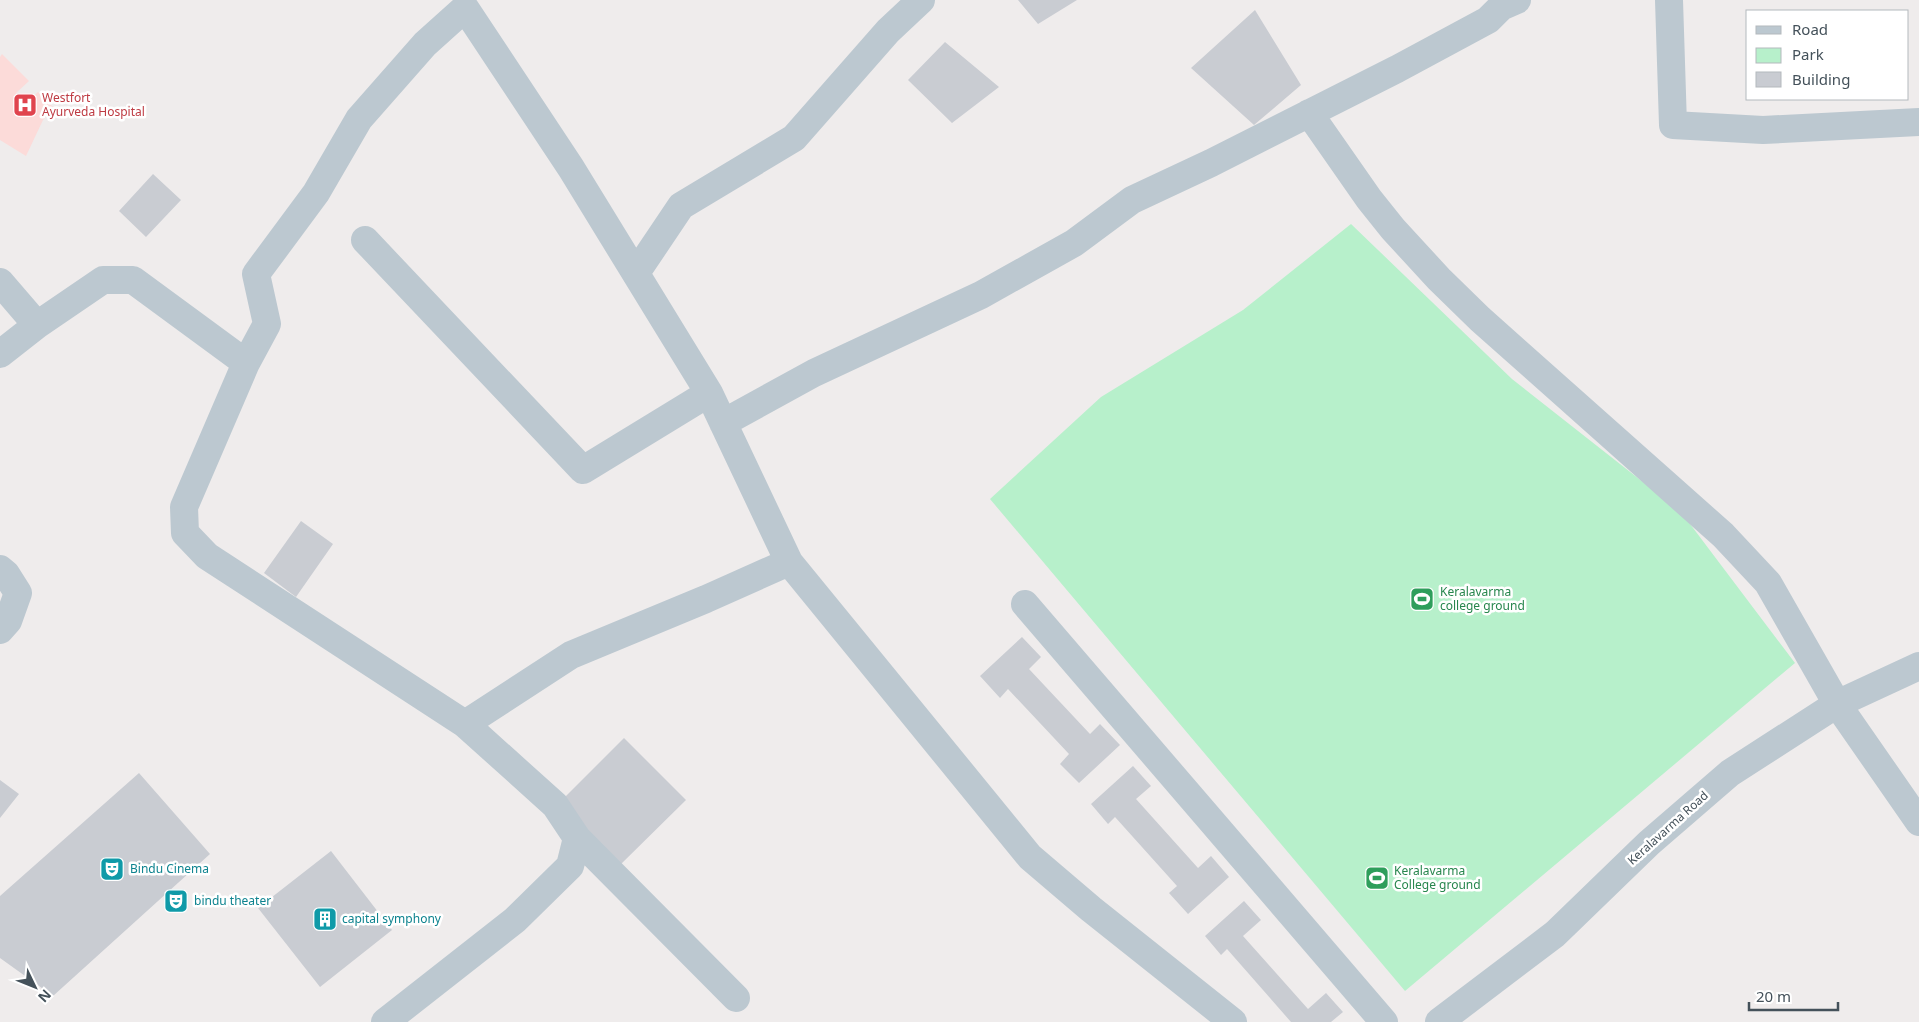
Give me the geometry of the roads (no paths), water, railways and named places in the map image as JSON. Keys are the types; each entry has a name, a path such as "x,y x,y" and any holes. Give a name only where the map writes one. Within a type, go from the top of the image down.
{"street":[{"path":"636,273 681,206 794,138 888,31 921,0"},
{"path":"723,423 814,373 981,296 1074,243 1132,200 1211,163 1309,113 1488,20 1501,7 1517,0"},
{"path":"1668,0 1673,125 1763,130 1919,122"},
{"path":"736,998 577,838 555,805 465,724 207,556 185,533 184,507 246,363 267,324 256,274 316,193 359,119 425,44 469,4 709,393 789,562 1030,857 1091,909 1233,1022"},
{"path":"1309,113 1369,199 1439,280 1480,319 1723,535 1762,577 1781,605 1837,704 1919,822"},
{"path":"365,240 583,470 709,393"},
{"path":"0,354 37,324 103,280 133,280 246,363"},
{"path":"0,282 37,324"},
{"path":"465,724 571,655 789,562"},
{"path":"0,569 6,574 18,593 8,621 0,630"},
{"path":"1025,604 1384,1022"},
{"name":"Keralavarma Road","path":"1439,1022 1555,934 1649,843 1730,773 1837,704 1919,666"},
{"path":"385,1022 515,920 570,866 577,838"}],"place":[{"name":"Westfort Ayurveda Hospital","path":"25,105"},
{"name":"Keralavarma college ground","path":"1422,599"},
{"name":"Bindu Cinema","path":"112,869"},
{"name":"Keralavarma College ground","path":"1377,878"},
{"name":"bindu theater","path":"176,901"},
{"name":"capital symphony","path":"325,919"}]}
